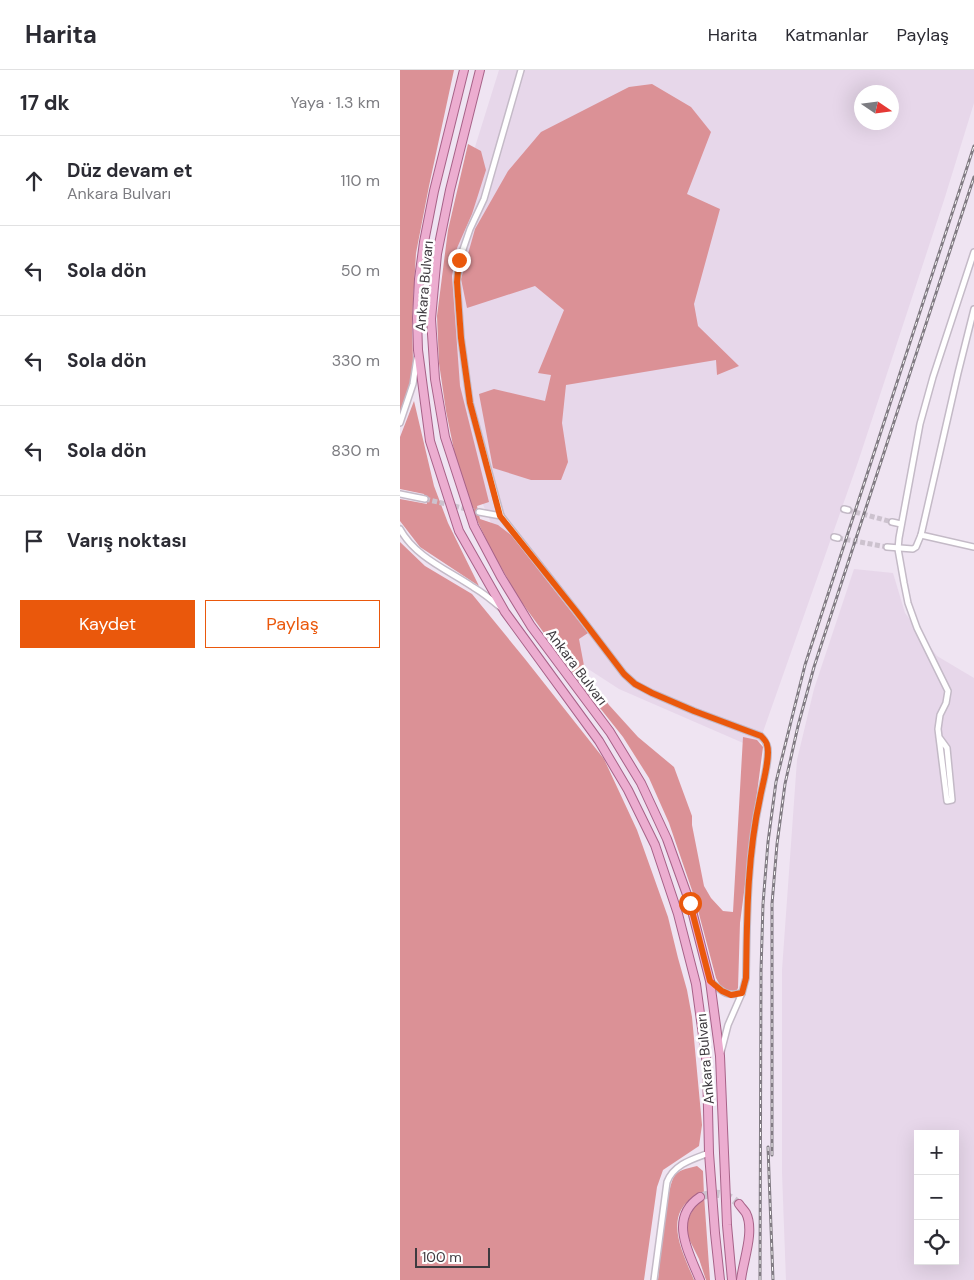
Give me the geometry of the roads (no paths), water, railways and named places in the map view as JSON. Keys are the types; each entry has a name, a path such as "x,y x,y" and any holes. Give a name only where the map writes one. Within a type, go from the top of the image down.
{"main road":[{"name":"Ankara Bulvarı","path":"464,70 434,191 419,279 418,350 430,441 460,531 505,612 598,741 628,790 655,845 678,914 696,984 707,1065 709,1153 720,1280"},
{"name":"Ankara Bulvarı","path":"480,70 450,190 437,254 431,319 435,380 445,437 474,526 501,577 531,626 610,732 641,783 667,839 690,903 710,981 720,1056 727,1224 732,1280"},
{"path":"700,1197 688,1207 682,1226 683,1235 700,1280"},
{"path":"739,1204 745,1211 749,1226 741,1280"}],"street":[{"path":"521,70 484,198 459,260 457,282 461,338 470,403 500,516 624,674 635,684 652,693 761,736 768,745 767,762 752,845 746,978 742,993 728,1025 720,1056"},
{"path":"939,737 947,748 952,800 947,801 939,737 938,729 940,715 946,703 948,691 914,620 905,589 898,549 920,424 933,377 974,252"},
{"path":"887,547 913,549 916,547 921,535 974,309"},
{"path":"400,423 413,384 418,350"},
{"path":"400,494 426,499"},
{"path":"479,512 500,516"},
{"path":"892,522 901,524"},
{"path":"400,529 422,555 473,586 505,612"},
{"path":"921,535 974,547"},
{"path":"710,981 722,991 731,995 742,993"},
{"path":"654,1280 667,1182 670,1175 686,1162 709,1153"}],"tunnel":[{"path":"425,499 479,512"},
{"path":"848,510 892,522"},
{"path":"838,538 887,547"},
{"path":"700,1197 721,1194 730,1197 739,1204"}],"railway":[{"path":"760,1280 763,904 768,842 776,782 805,665 974,146"},
{"path":"772,1155 772,904 785,784 814,667 974,177"},
{"path":"768,1147 773,1280"}]}
